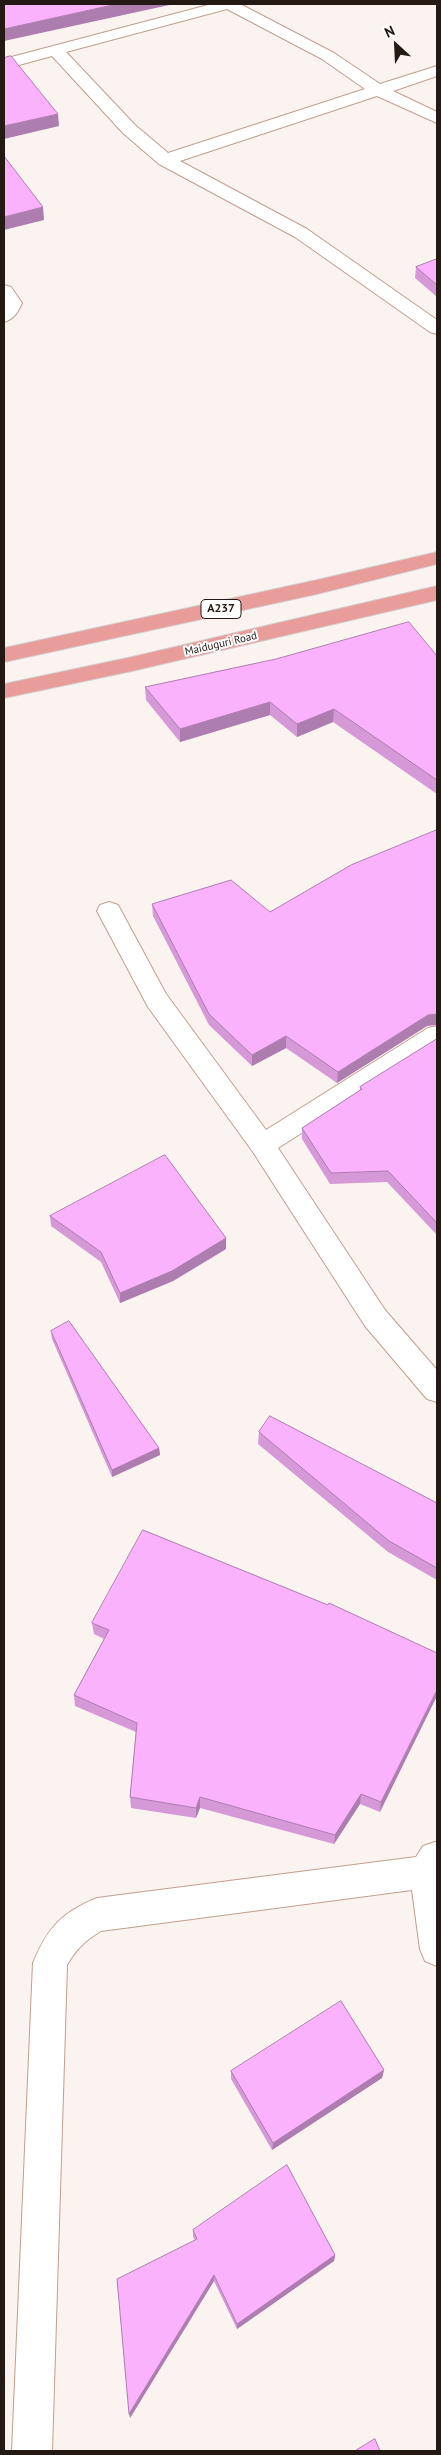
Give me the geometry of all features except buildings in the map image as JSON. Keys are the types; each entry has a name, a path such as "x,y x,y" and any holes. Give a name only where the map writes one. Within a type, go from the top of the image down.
{"highway":[{"name":"A237","path":"4,655 317,587 437,558"},
{"name":"Maiduguri Road","path":"4,690 132,664 437,593"}],"street":[{"path":"4,64 229,4 328,56 376,90 437,118"},
{"path":"55,50 129,130 165,160 302,233 437,328"},
{"path":"165,160 437,71"},
{"path":"4,291 13,303 4,316"},
{"path":"109,911 157,1000 262,1145 375,1318 437,1390"},
{"path":"262,1145 437,1035"},
{"path":"32,2451 50,1963 60,1941 73,1927 97,1915 433,1867 437,1948"}]}
